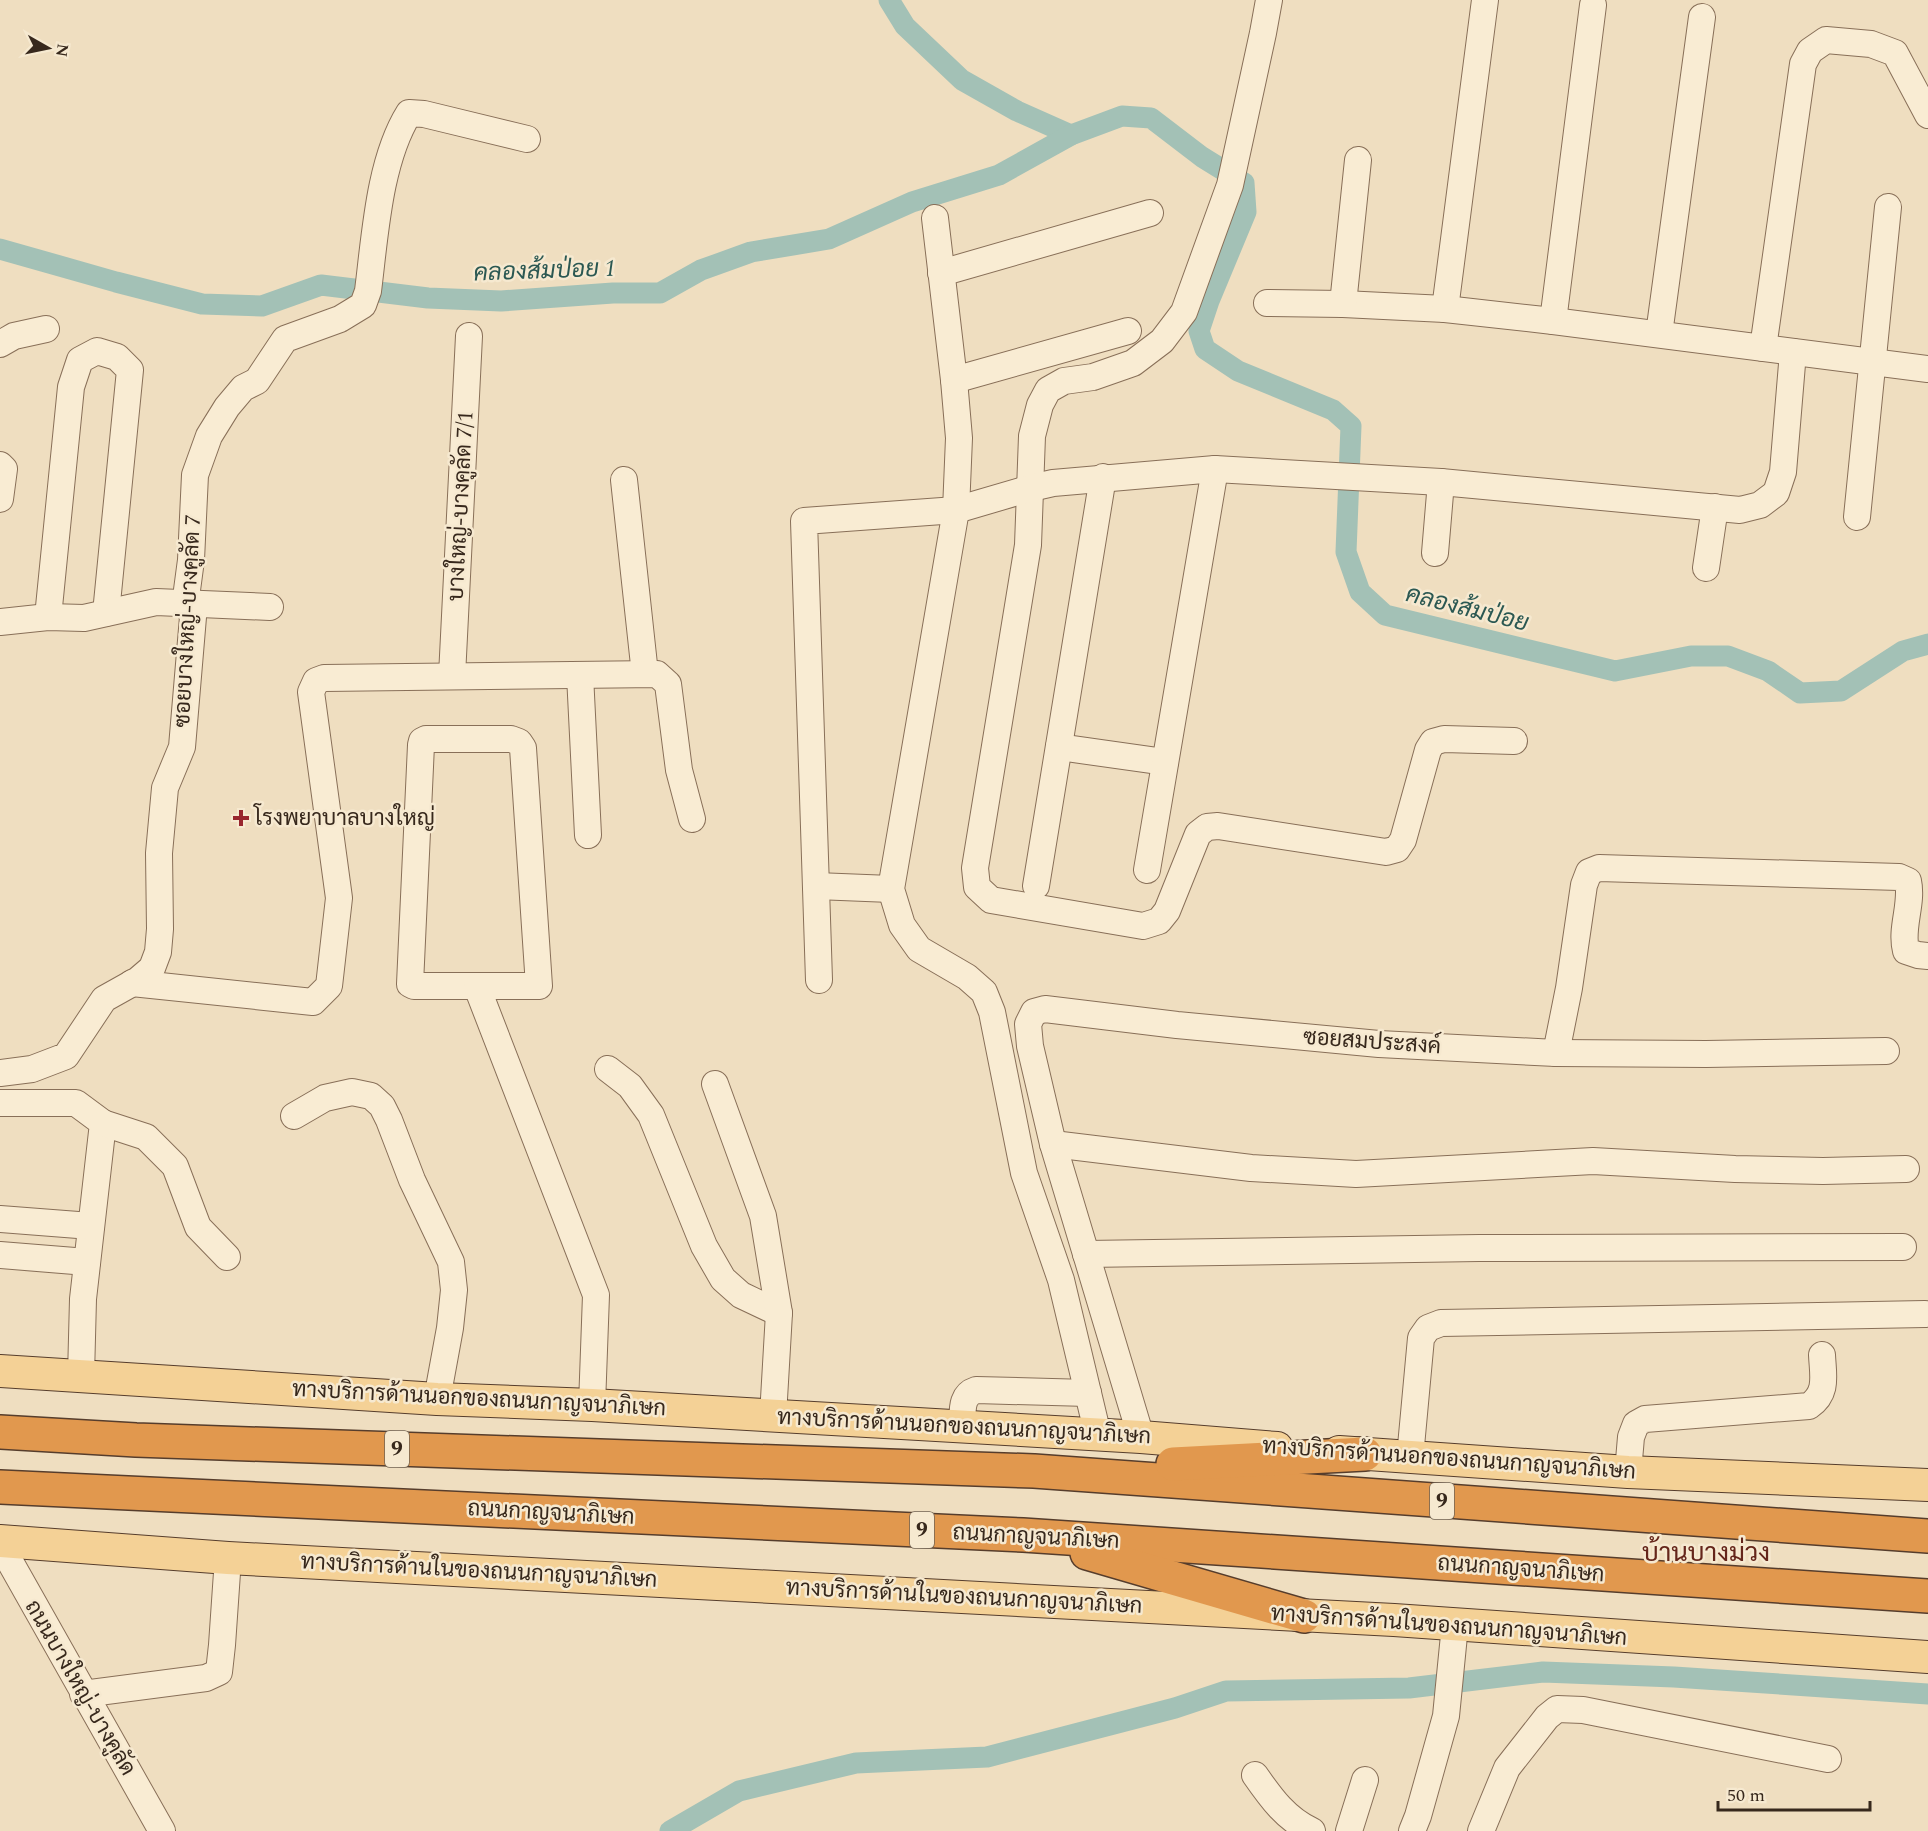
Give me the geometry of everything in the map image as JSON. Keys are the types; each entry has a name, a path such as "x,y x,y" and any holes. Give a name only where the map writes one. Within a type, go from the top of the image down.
{"highway":[{"name":"9","path":"0,1432 136,1440 1034,1472 1928,1536"},
{"path":"1034,1472 1365,1454"},
{"name":"ถนนกาญจนาภิเษก","path":"0,1488 1023,1535 1928,1596"},
{"path":"1023,1535 1304,1616"}],"main road":[{"name":"ทางบริการด้านนอกของถนนกาญจนาภิเษก","path":"0,1371 437,1399 592,1405 1141,1437 1628,1472 1928,1485"},
{"name":"ทางบริการด้านในของถนนกาญจนาภิเษก","path":"0,1543 228,1558 1304,1616 1928,1657"}],"street":[{"path":"1269,0 1230,185 1184,312 1162,341 1133,363 1093,377 1064,381 1048,390 1040,405 1032,436 1028,545 975,868 977,887 991,900 1143,926 1159,921 1167,910 1198,834 1207,827 1218,826 1386,852 1397,849 1403,840 1428,750 1433,742 1444,739 1514,741"},
{"path":"1445,309 1485,0"},
{"path":"1553,321 1593,5"},
{"path":"1659,334 1702,17"},
{"path":"1763,348 1803,64 1810,51 1826,40 1871,44 1895,53 1928,116"},
{"name":"ซอยบางใหญ่-บางคูลัด 7","path":"12,1072 32,1069 66,1056 104,999 152,968 158,951 159,853 165,788 183,741 193,617 187,603 195,474 209,436 227,407 243,388 257,381 285,339 340,319 363,305 368,291 382,187 399,129 409,113 424,114 527,139"},
{"path":"1343,304 1358,160"},
{"path":"1857,517 1888,207"},
{"path":"941,273 1150,213"},
{"path":"935,218 959,438 956,510 891,890 903,924 919,949 968,977 984,992 992,1012 1024,1173 1060,1280 1098,1435"},
{"path":"1267,303 1445,309 1928,369"},
{"path":"0,344 14,336 46,329"},
{"path":"954,380 1128,332"},
{"name":"บางใหญ่-บางคูลัด 7/1","path":"452,676 469,336"},
{"path":"48,617 71,387 80,360 97,351 117,357 130,370 106,612"},
{"path":"819,980 804,521 956,510 1031,488 1104,477 1215,469 1440,482 1740,510 1760,505 1776,493 1783,472 1793,352"},
{"path":"0,465 4,469 0,499"},
{"path":"1147,870 1215,469"},
{"path":"1036,886 1104,477"},
{"path":"624,480 645,674"},
{"path":"1435,553 1440,482"},
{"path":"1706,568 1715,507"},
{"path":"0,622 48,617 84,618 156,602 270,607"},
{"path":"132,983 313,1002 329,986 339,898 311,692 316,681 324,678 657,674 668,684 679,770 692,819"},
{"path":"580,675 588,835"},
{"path":"426,739 511,739 519,742 523,748 539,986 477,987 414,986 409,981 421,745 426,739"},
{"path":"1059,747 1165,762"},
{"path":"1556,1053 1569,988 1584,885 1589,872 1599,868 1899,877 1908,881 1910,891 1904,940 1906,951 1918,956 1928,956"},
{"path":"816,886 891,890"},
{"path":"477,987 596,1295 592,1405"},
{"name":"ซอยสมประสงค์","path":"1141,1437 1053,1144 1030,1046 1028,1024 1034,1012 1045,1009 1177,1025 1379,1044 1556,1053 1706,1054 1886,1051"},
{"path":"608,1069 630,1086 651,1115 704,1246 723,1279 741,1295 779,1313"},
{"path":"12,1072 30,1103"},
{"path":"715,1084 763,1216 779,1313 773,1416"},
{"path":"294,1116 325,1098 351,1092 371,1096 382,1106 412,1180 451,1262 454,1290 450,1328 437,1399"},
{"path":"0,1103 76,1103 103,1123 146,1137 175,1166 198,1227 227,1257"},
{"path":"81,1376 83,1299 103,1123"},
{"path":"1053,1144 1251,1168 1356,1174 1593,1161 1823,1171 1906,1169"},
{"path":"0,1219 91,1226"},
{"path":"1086,1254 1491,1248 1904,1247"},
{"path":"0,1255 87,1262"},
{"path":"1410,1457 1421,1338 1428,1328 1441,1323 1925,1314"},
{"path":"1628,1472 1632,1437 1636,1424 1645,1419 1809,1406 1818,1400 1823,1390 1822,1355"},
{"path":"962,1427 964,1398 968,1393 976,1390 1088,1393"},
{"name":"ถนนบางใหญ่-บางคูลัด","path":"0,1543 162,1831"},
{"path":"83,1694 207,1678 219,1672 228,1558"},
{"path":"1420,1826 1446,1716 1455,1625"},
{"path":"1481,1831 1507,1768 1547,1716 1557,1709 1583,1710 1828,1759"},
{"path":"1255,1775 1278,1807 1301,1826 1312,1831"},
{"path":"1349,1831 1365,1780"}],"waterway":[{"path":"889,0 905,26 962,80 1017,111 1071,135"},
{"name":"คลองส้มป่อย","path":"0,249 202,304 262,306 321,285 428,298 501,301 613,293 660,293 701,270 751,252 829,239 912,202 999,175 1071,135 1122,116 1151,118 1202,157 1244,183 1246,212 1199,331 1205,349 1238,371 1333,410 1351,426 1346,552 1360,592 1385,615 1615,671 1691,656 1728,656 1768,671 1800,693 1841,691 1903,651 1928,644"},
{"path":"670,1831 739,1791 856,1763 987,1757 1175,1708 1226,1691 1409,1688 1543,1672 1674,1677 1928,1694"}],"place":[{"name":"โรงพยาบาลบางใหญ่","path":"241,818"}],"district":[{"name":"บ้านบางม่วง","path":"1706,1553"}],"water label":[{"name":"คลองส้มป่อย 1","path":"545,271"}]}
